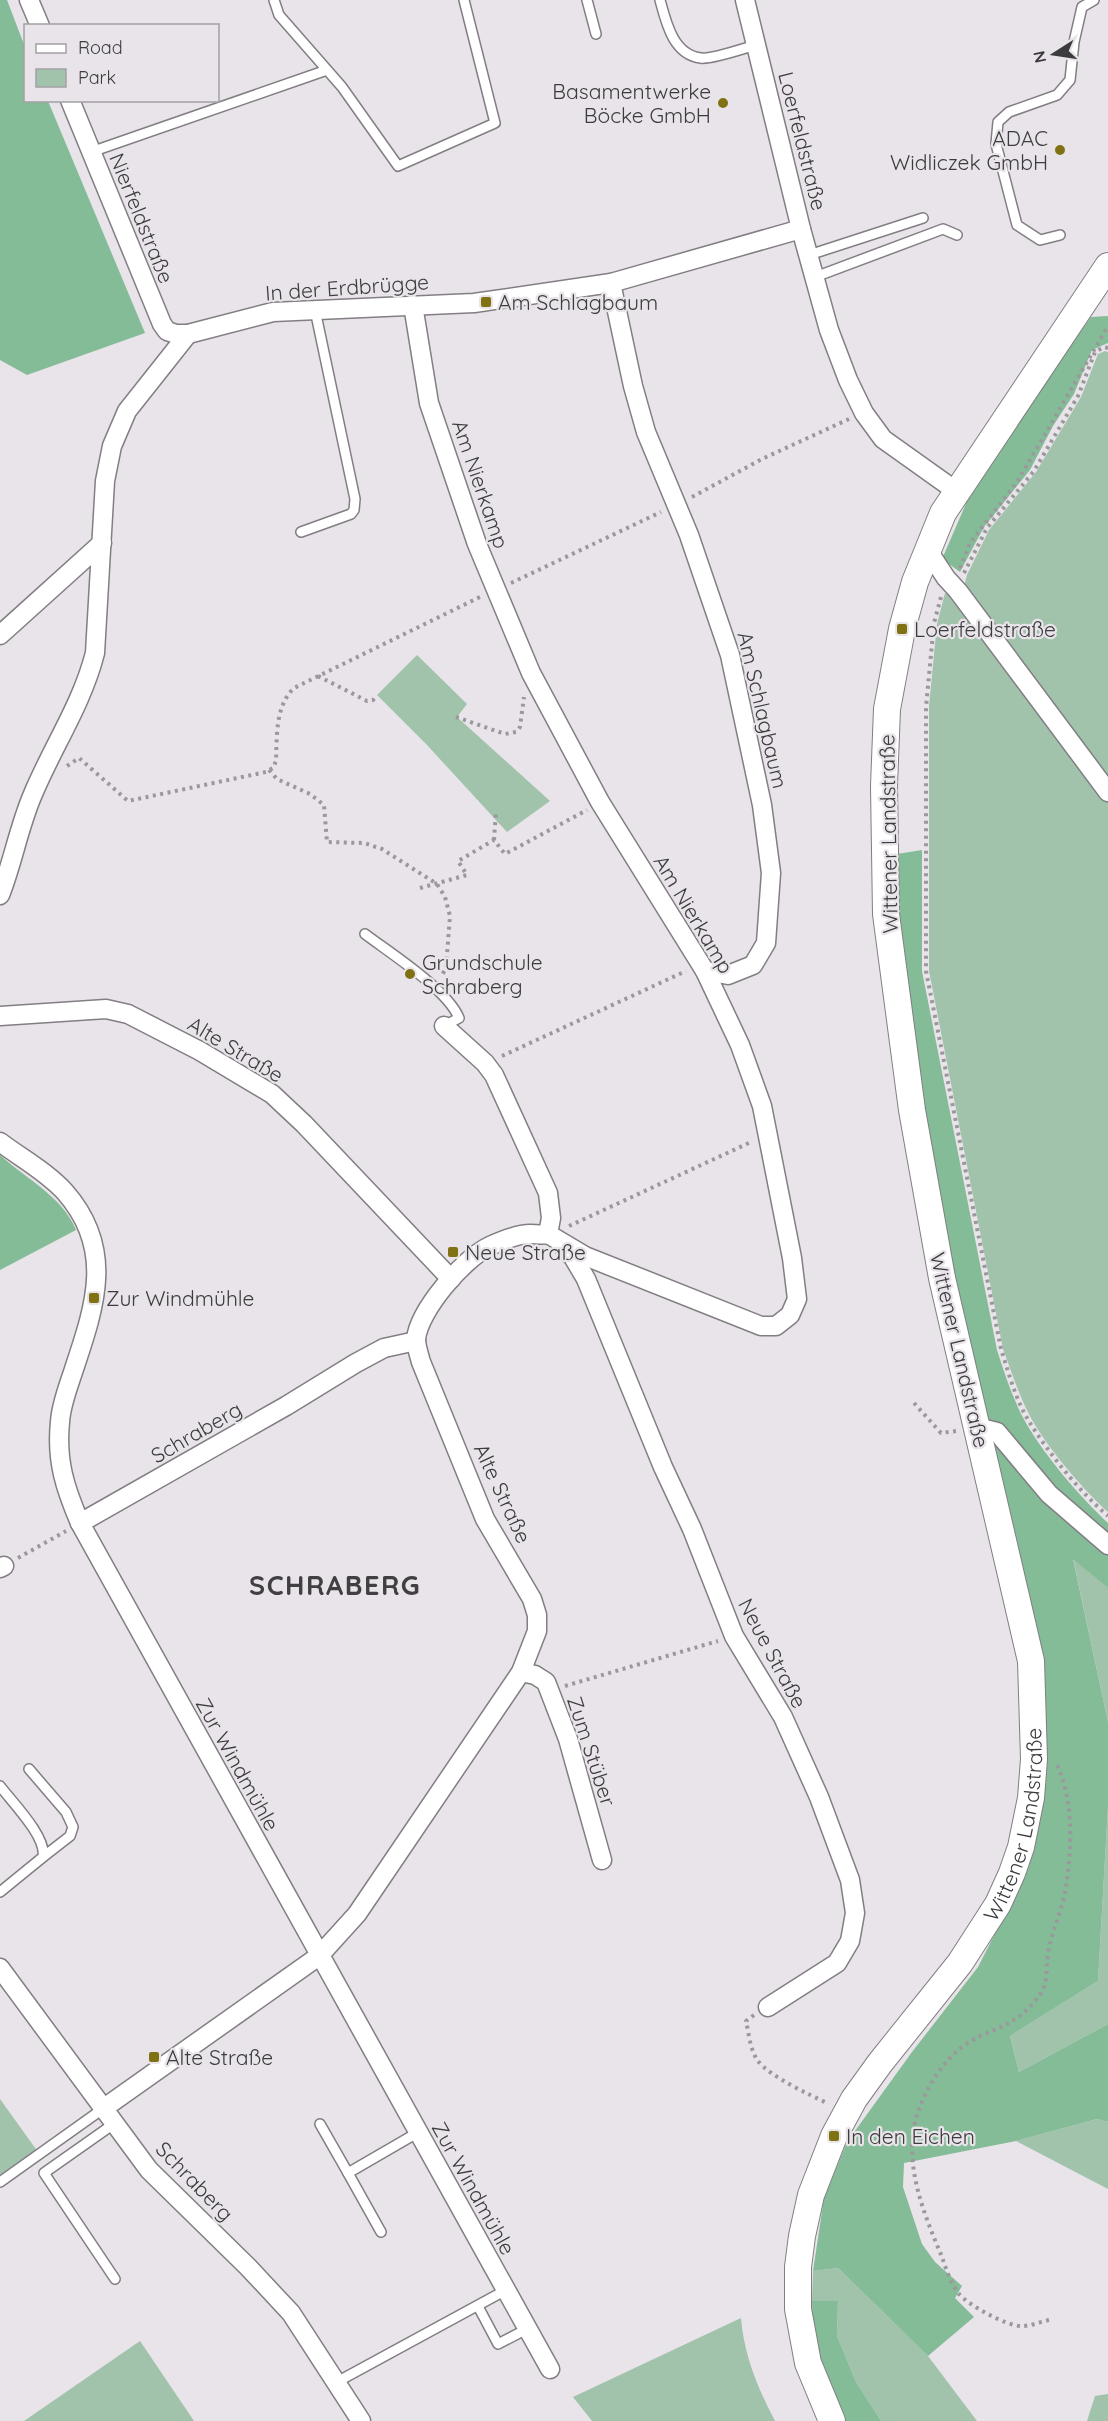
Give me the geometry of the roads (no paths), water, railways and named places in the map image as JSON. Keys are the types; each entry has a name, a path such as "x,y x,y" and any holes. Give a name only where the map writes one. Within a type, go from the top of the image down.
{"main road":[{"name":"Wittener Landstraße","path":"832,2421 808,2363 798,2309 798,2267 811,2195 834,2136 846,2113 880,2063 960,1963 998,1904 1021,1846 1031,1798 1034,1740 1031,1661 942,1278 914,1121 886,914 884,786 887,709 902,629 927,549 956,491 1108,266"}],"street":[{"path":"29,0 39,24"},
{"name":"Loerfeldstraße","path":"745,0 814,277 829,330 848,380 864,413 883,439 956,491"},
{"name":"Nierfeldstraße","path":"71,102 162,324 167,331 188,334"},
{"name":"In der Erdbrügge","path":"188,334 273,312 486,302 611,283 801,229"},
{"name":"Am Schlagbaum","path":"611,283 633,386 646,432 677,505 730,655 762,805 771,873 766,943 753,965 728,975 705,971"},
{"name":"Am Nierkamp","path":"412,305 429,403 477,544 531,674 600,802 705,971 740,1045 762,1106 792,1258 797,1299 790,1315 776,1326 761,1326 585,1256 548,1234"},
{"path":"0,896 34,790 71,716 91,668 97,631 105,481 118,428 141,392 188,334"},
{"path":"0,635 102,543"},
{"path":"927,549 1108,792"},
{"name":"Alte Straße","path":"0,1016 106,1009 128,1014 200,1051 272,1094 304,1124 451,1279"},
{"path":"416,1341 419,1328 427,1312 470,1258 489,1246 529,1234 548,1234 551,1218 548,1193 506,1102 485,1063 444,1026"},
{"name":"Zur Windmühle","path":"0,1142 66,1193 83,1218 92,1242 96,1282 93,1312 60,1419 58,1450 65,1488 80,1523 550,2370"},
{"name":"Neue Straße","path":"548,1234 573,1257 586,1279 663,1467 692,1529 734,1636 783,1717 819,1797 850,1880 855,1913 850,1941 837,1963 768,2007"},
{"name":"Alte Straße","path":"104,2108 319,1956 357,1914 521,1672 537,1631 537,1615 532,1599 485,1519 421,1362 416,1341"},
{"name":"Schraberg","path":"80,1523 286,1406 356,1363 384,1348 416,1341"},
{"path":"977,1427 997,1432 1049,1494 1108,1545"},
{"name":"Zum Stüber","path":"521,1672 535,1675 546,1682 568,1739 602,1860"},
{"name":"Schraberg","path":"0,1968 149,2170 248,2267 291,2313 361,2421"}],"lane":[{"path":"274,0 279,15 342,87 398,166 495,123 464,0"},
{"path":"587,0 596,34"},
{"path":"660,0 667,26 684,51 702,58 756,45"},
{"path":"1060,235 1040,240 1017,225 996,144 998,122 1009,112 1057,95 1070,80 1074,42 1082,7 1094,0"},
{"path":"91,152 327,69"},
{"path":"809,255 923,218"},
{"path":"814,277 943,229 957,235"},
{"path":"301,532 351,514 354,510 355,499 315,310"},
{"path":"364,933 436,989 455,1008 459,1018 444,1026"},
{"path":"0,1892 70,1836 73,1827 66,1812 29,1769"},
{"path":"0,1786 42,1843 43,1857"},
{"path":"0,2182 104,2108"},
{"path":"115,2123 44,2173 115,2279"},
{"path":"320,2124 381,2232"},
{"path":"348,2173 417,2133"},
{"path":"335,2383 506,2290"},
{"path":"480,2310 498,2344 527,2329"}],"place":[{"name":"Basamentwerke Böcke GmbH","path":"723,103"},
{"name":"ADAC Widliczek GmbH","path":"1060,150"},
{"name":"Am Schlagbaum","path":"486,302"},
{"name":"Loerfeldstraße","path":"902,629"},
{"name":"Grundschule Schraberg","path":"410,974"},
{"name":"Neue Straße","path":"453,1252"},
{"name":"Zur Windmühle","path":"94,1298"},
{"name":"Alte Straße","path":"154,2057"},
{"name":"In den Eichen","path":"834,2136"}],"district":[{"name":"SCHRABERG","path":"335,1585"}]}
